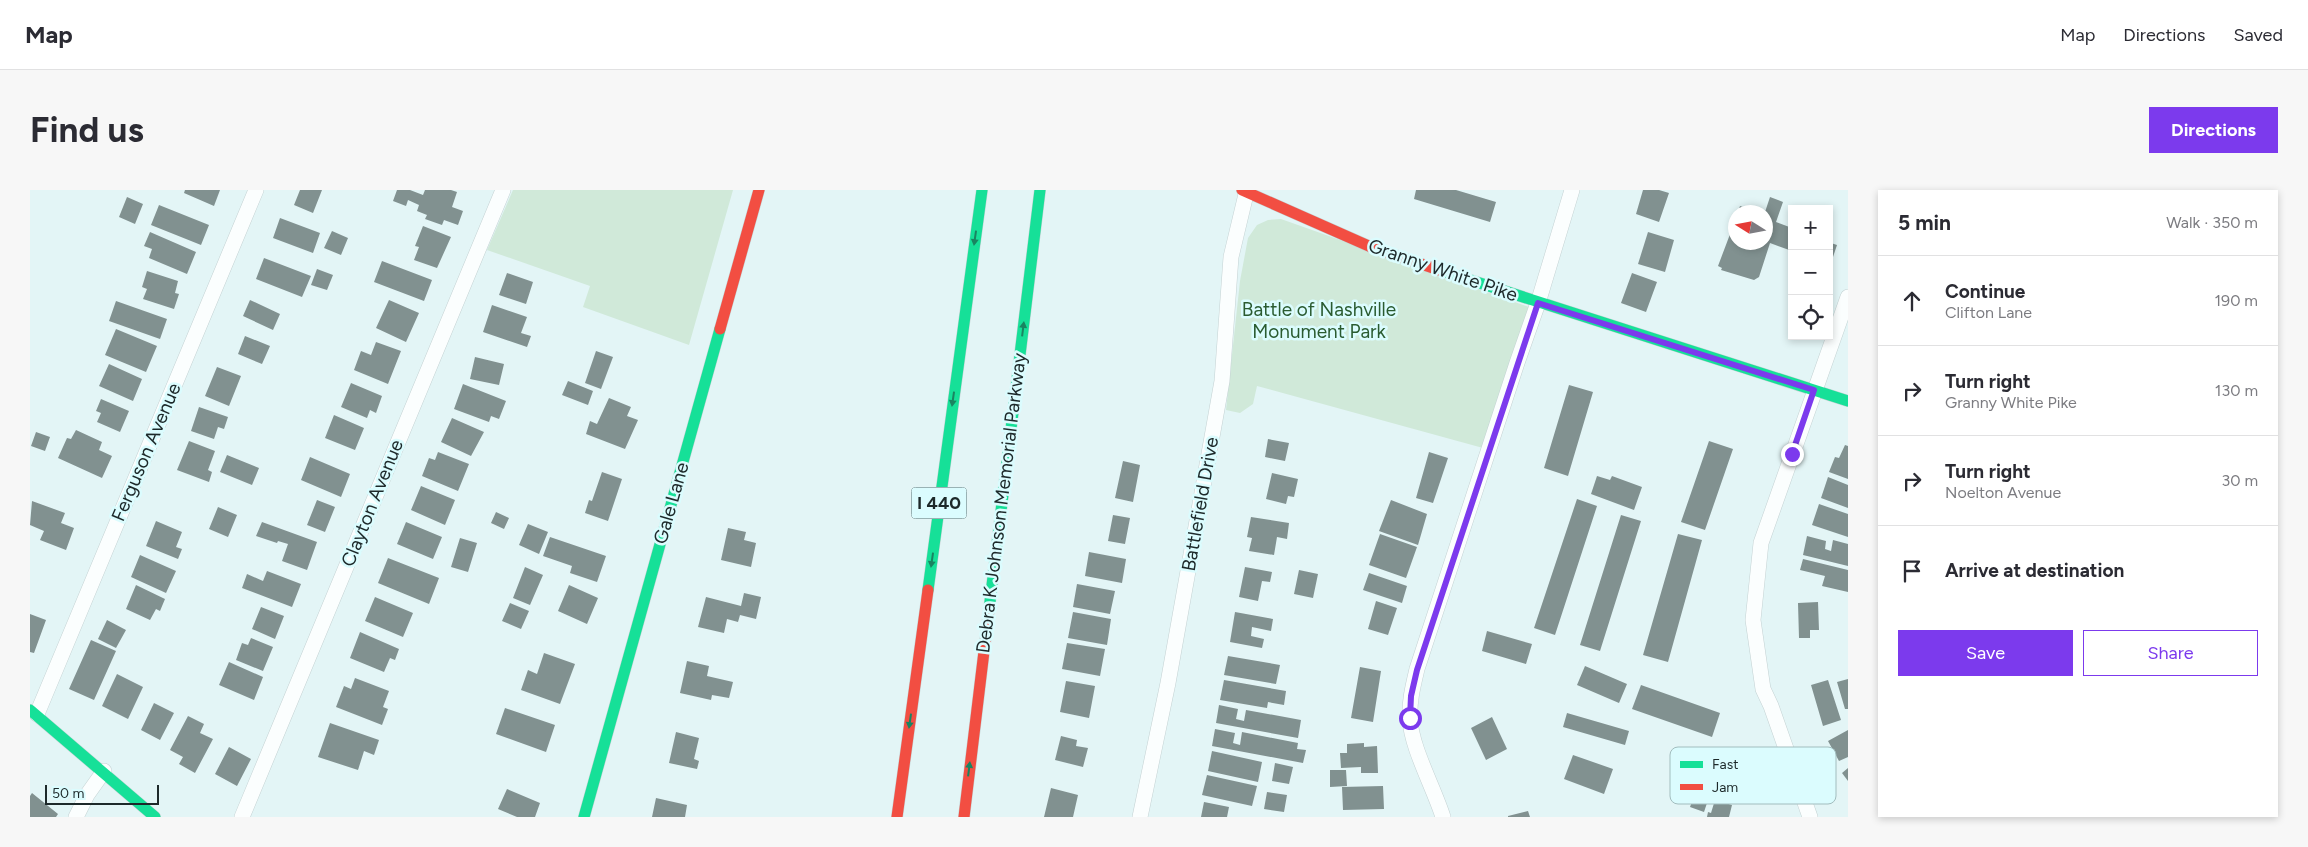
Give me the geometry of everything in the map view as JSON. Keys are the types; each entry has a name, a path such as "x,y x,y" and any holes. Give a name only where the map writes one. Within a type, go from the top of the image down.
{"main road":[{"name":"Gale Lane","path":"584,817 759,190"},
{"name":"I 440","path":"897,817 982,190"},
{"name":"Debra K Johnson Memorial Parkway","path":"964,817 1040,190"},
{"name":"Granny White Pike","path":"1245,190 1372,247 1538,303 1848,401"},
{"path":"33,712 104,771 155,817"}],"street":[{"name":"Ferguson Avenue","path":"33,712 256,190"},
{"name":"Clayton Avenue","path":"242,817 503,190"},
{"name":"Battlefield Drive","path":"1140,817 1168,683 1220,390 1231,256 1245,190"},
{"path":"1443,817 1412,734 1410,718 1411,696 1417,670 1538,303 1572,190"},
{"path":"1785,747 1763,688 1753,620 1761,543 1848,296"},
{"path":"76,817 87,795 104,771"},
{"path":"1805,804 1810,817"}],"green space":[{"path":"513,190 733,190 689,345 583,307 590,286 487,250"},
{"name":"Battle of Nashville Monument Park","path":"1281,219 1529,307 1483,448 1257,386 1253,404 1240,413 1226,410 1240,281 1248,238 1257,225 1268,220"}],"building":[{"path":"185,190 220,190 214,206 184,193"},
{"path":"300,190 322,190 313,213 294,205"},
{"path":"397,190 410,190 423,195 425,190 451,190 457,192 452,207 463,211 458,225 444,220 442,225 425,219 427,215 417,211 419,205 408,200 406,206 393,201"},
{"path":"1416,190 1456,190 1496,202 1490,222 1414,199"},
{"path":"1643,190 1659,190 1669,193 1659,222 1636,214"},
{"path":"127,197 143,204 135,224 119,217"},
{"path":"1770,197 1783,202 1776,222 1788,226 1788,250 1773,244 1773,205 1767,205"},
{"path":"159,205 209,225 201,245 151,225"},
{"path":"280,218 320,233 313,253 273,238"},
{"path":"423,226 451,237 437,268 414,260 419,247 415,246"},
{"path":"332,231 348,238 341,255 324,248"},
{"path":"150,232 196,252 187,274 149,258 152,249 144,246"},
{"path":"1648,232 1674,240 1665,272 1638,264"},
{"path":"1728,240 1728,250 1768,250 1759,277 1754,280 1721,270 1722,268 1718,266"},
{"path":"1833,244 1837,245 1833,257"},
{"path":"264,258 311,276 302,297 256,279"},
{"path":"382,261 432,280 424,301 374,282"},
{"path":"317,269 333,275 327,290 311,285"},
{"path":"147,271 178,281 175,293 179,294 174,309 143,299 147,289 142,287"},
{"path":"507,273 533,282 526,304 499,295"},
{"path":"1632,273 1657,282 1646,312 1621,303"},
{"path":"250,300 280,314 273,330 243,316"},
{"path":"389,300 419,313 406,342 376,328"},
{"path":"116,301 167,319 160,339 109,321"},
{"path":"492,305 527,317 521,333 531,336 527,347 483,332"},
{"path":"116,329 157,346 146,372 105,355"},
{"path":"245,336 270,346 262,364 238,354"},
{"path":"376,342 401,351 388,384 354,370 361,351 371,355"},
{"path":"596,351 613,357 601,389 585,383"},
{"path":"475,357 504,364 499,385 470,379"},
{"path":"109,364 142,379 133,401 99,386"},
{"path":"217,367 241,376 229,406 205,396"},
{"path":"568,381 593,391 588,405 562,395"},
{"path":"351,383 382,396 376,413 370,410 367,418 341,407"},
{"path":"463,384 506,401 499,419 491,416 489,422 454,409"},
{"path":"1569,385 1593,392 1568,476 1544,468"},
{"path":"609,398 631,407 627,416 638,420 625,449 586,434 590,421 597,424"},
{"path":"101,399 129,411 120,432 97,422 101,413 96,411"},
{"path":"199,407 228,417 224,429 218,427 214,439 191,431"},
{"path":"334,415 364,428 355,450 325,438"},
{"path":"452,418 484,432 471,456 441,442"},
{"path":"76,430 102,442 99,450 112,456 102,478 58,458 67,438 71,439"},
{"path":"36,432 50,437 45,451 31,446"},
{"path":"1268,439 1289,443 1285,461 1265,457"},
{"path":"189,441 215,451 208,470 212,472 209,482 177,470"},
{"path":"1709,441 1733,449 1705,530 1681,522"},
{"path":"1845,445 1848,446 1848,479 1829,472 1835,457 1839,458"},
{"path":"438,452 469,464 458,491 422,476 429,458 435,460"},
{"path":"1429,452 1448,458 1433,503 1416,498"},
{"path":"227,455 259,468 252,485 220,472"},
{"path":"310,457 350,474 341,497 301,480"},
{"path":"1123,461 1140,465 1133,502 1115,498"},
{"path":"602,472 622,479 608,521 585,513 589,500 592,501"},
{"path":"1272,473 1298,479 1294,497 1288,496 1286,504 1266,499"},
{"path":"1597,476 1610,480 1612,476 1642,487 1634,510 1591,494"},
{"path":"1828,477 1848,485 1848,508 1821,498"},
{"path":"421,486 455,500 445,525 411,510"},
{"path":"1577,499 1597,506 1555,635 1534,628"},
{"path":"317,500 335,507 325,532 307,525"},
{"path":"1391,500 1427,514 1418,545 1379,531"},
{"path":"32,501 65,513 61,523 74,528 66,550 40,540 44,531 30,525"},
{"path":"1819,504 1848,514 1848,537 1812,525"},
{"path":"218,507 237,515 228,537 209,529"},
{"path":"496,512 509,518 504,529 491,523"},
{"path":"1113,515 1130,518 1125,544 1108,541"},
{"path":"1621,515 1641,521 1600,651 1580,645"},
{"path":"1251,517 1289,523 1287,539 1277,537 1274,555 1249,551 1252,538 1247,537"},
{"path":"156,521 182,532 176,547 182,549 178,559 146,546"},
{"path":"262,522 317,542 307,570 282,561 288,544 278,541 277,543 256,536"},
{"path":"406,522 442,537 433,559 397,544"},
{"path":"528,524 548,532 539,554 519,545"},
{"path":"728,528 746,532 744,540 756,543 751,567 721,560"},
{"path":"1380,534 1417,547 1406,578 1369,565"},
{"path":"1678,534 1702,540 1668,662 1643,655"},
{"path":"1807,536 1826,541 1825,549 1831,551 1833,540 1848,544 1848,566 1803,555"},
{"path":"550,537 606,556 597,582 570,573 572,566 543,556"},
{"path":"460,538 477,543 468,572 451,567"},
{"path":"1089,552 1126,559 1122,583 1085,576"},
{"path":"140,555 176,571 166,593 131,577"},
{"path":"388,558 439,578 429,604 378,583"},
{"path":"1803,559 1848,570 1848,592 1822,586 1825,576 1800,570"},
{"path":"525,567 543,575 530,605 513,598"},
{"path":"1245,567 1272,572 1270,582 1262,581 1258,601 1239,597"},
{"path":"1299,570 1318,574 1313,598 1294,594"},
{"path":"267,571 301,584 292,607 242,588 247,574 263,581"},
{"path":"1369,573 1407,586 1402,603 1363,590"},
{"path":"1077,584 1115,591 1110,614 1073,607"},
{"path":"136,585 165,599 160,611 156,609 150,620 126,609"},
{"path":"569,585 598,598 587,624 558,611"},
{"path":"744,593 761,597 756,619 740,615 738,622 727,619 724,633 698,627 706,597 741,606"},
{"path":"375,597 413,613 403,637 365,621"},
{"path":"1376,601 1397,608 1388,635 1368,629"},
{"path":"1818,602 1819,630 1810,630 1810,638 1799,638 1798,603"},
{"path":"510,603 529,611 521,629 502,621"},
{"path":"261,607 284,616 275,639 252,629"},
{"path":"1073,612 1111,619 1107,645 1068,638"},
{"path":"1235,612 1273,619 1271,631 1252,627 1251,636 1264,639 1262,648 1230,642"},
{"path":"30,614 46,620 34,653 30,652"},
{"path":"107,620 126,630 116,648 98,639"},
{"path":"1487,631 1532,644 1526,664 1482,651"},
{"path":"360,632 399,649 395,660 390,658 384,672 350,658"},
{"path":"251,638 273,647 263,671 236,660 242,643 248,645"},
{"path":"91,640 116,651 94,700 69,689"},
{"path":"1067,643 1105,649 1100,676 1062,669"},
{"path":"544,653 575,664 560,704 521,690 528,670 537,674"},
{"path":"1228,656 1280,665 1276,684 1224,675"},
{"path":"687,661 709,666 707,676 733,682 729,698 712,695 711,700 680,693"},
{"path":"229,662 263,677 254,700 219,685"},
{"path":"1585,666 1627,684 1619,703 1577,685"},
{"path":"1360,667 1381,671 1373,722 1351,718"},
{"path":"117,674 143,687 128,719 102,706"},
{"path":"355,678 389,691 383,707 388,709 382,725 336,707 344,686 351,689"},
{"path":"1848,679 1848,709 1845,709 1837,682"},
{"path":"1224,680 1286,691 1284,705 1268,702 1267,708 1220,700"},
{"path":"1828,680 1841,720 1823,726 1811,685"},
{"path":"1066,681 1095,686 1089,718 1060,712"},
{"path":"1641,685 1720,713 1712,737 1632,709"},
{"path":"154,703 174,713 160,740 141,730"},
{"path":"1219,705 1238,709 1236,719 1244,721 1246,710 1301,720 1298,738 1216,723"},
{"path":"505,708 555,725 546,752 496,734"},
{"path":"1567,713 1629,731 1625,745 1563,727"},
{"path":"188,716 204,724 200,733 213,739 195,773 179,764 183,757 170,750"},
{"path":"1492,717 1507,749 1486,760 1471,728"},
{"path":"330,723 379,740 374,755 364,751 358,770 318,757"},
{"path":"1215,729 1235,733 1233,743 1240,745 1242,732 1298,743 1297,749 1306,750 1303,763 1212,746"},
{"path":"1848,730 1848,757 1839,761 1836,756 1836,747 1831,747 1828,741"},
{"path":"676,732 699,738 694,759 699,761 697,769 669,763"},
{"path":"1061,736 1077,740 1076,746 1088,748 1083,767 1055,760"},
{"path":"1364,743 1364,747 1377,746 1378,773 1361,773 1361,767 1341,768 1340,753 1347,753 1347,744"},
{"path":"229,747 251,759 237,786 215,774"},
{"path":"1212,751 1262,762 1258,782 1208,771"},
{"path":"1573,755 1613,769 1604,794 1564,779"},
{"path":"1275,763 1293,767 1289,784 1272,781"},
{"path":"1848,768 1848,781 1842,773"},
{"path":"1330,770 1346,770 1347,786 1330,787"},
{"path":"1207,775 1257,786 1252,806 1202,795"},
{"path":"1383,786 1384,809 1343,810 1342,787"},
{"path":"1051,788 1078,795 1073,817 1044,817"},
{"path":"507,789 540,803 535,817 517,817 498,809"},
{"path":"1267,792 1287,795 1284,812 1264,809"},
{"path":"32,793 58,814 56,817 30,817 30,796"},
{"path":"656,798 687,805 685,817 652,817"},
{"path":"1204,802 1229,807 1227,817 1201,817"},
{"path":"1691,804 1707,804 1704,812 1690,807"},
{"path":"1714,804 1732,805 1729,817 1707,817 1708,812 1711,813"},
{"path":"1528,811 1530,817 1508,817 1508,816"}],"traffic: fast":[{"path":"928,590 982,190"},
{"path":"989,610 1040,190"},
{"path":"1442,271 1848,401"},
{"path":"584,817 720,329"},
{"path":"30,710 155,817"}],"traffic: jam":[{"path":"720,329 759,190"},
{"path":"1242,190 1371,247 1442,271"},
{"path":"897,817 928,590"},
{"path":"964,817 989,610"}],"route":[{"path":"1410,718 1411,696 1417,670 1493,440 1516,363 1538,303 1814,390 1792,454"}]}
